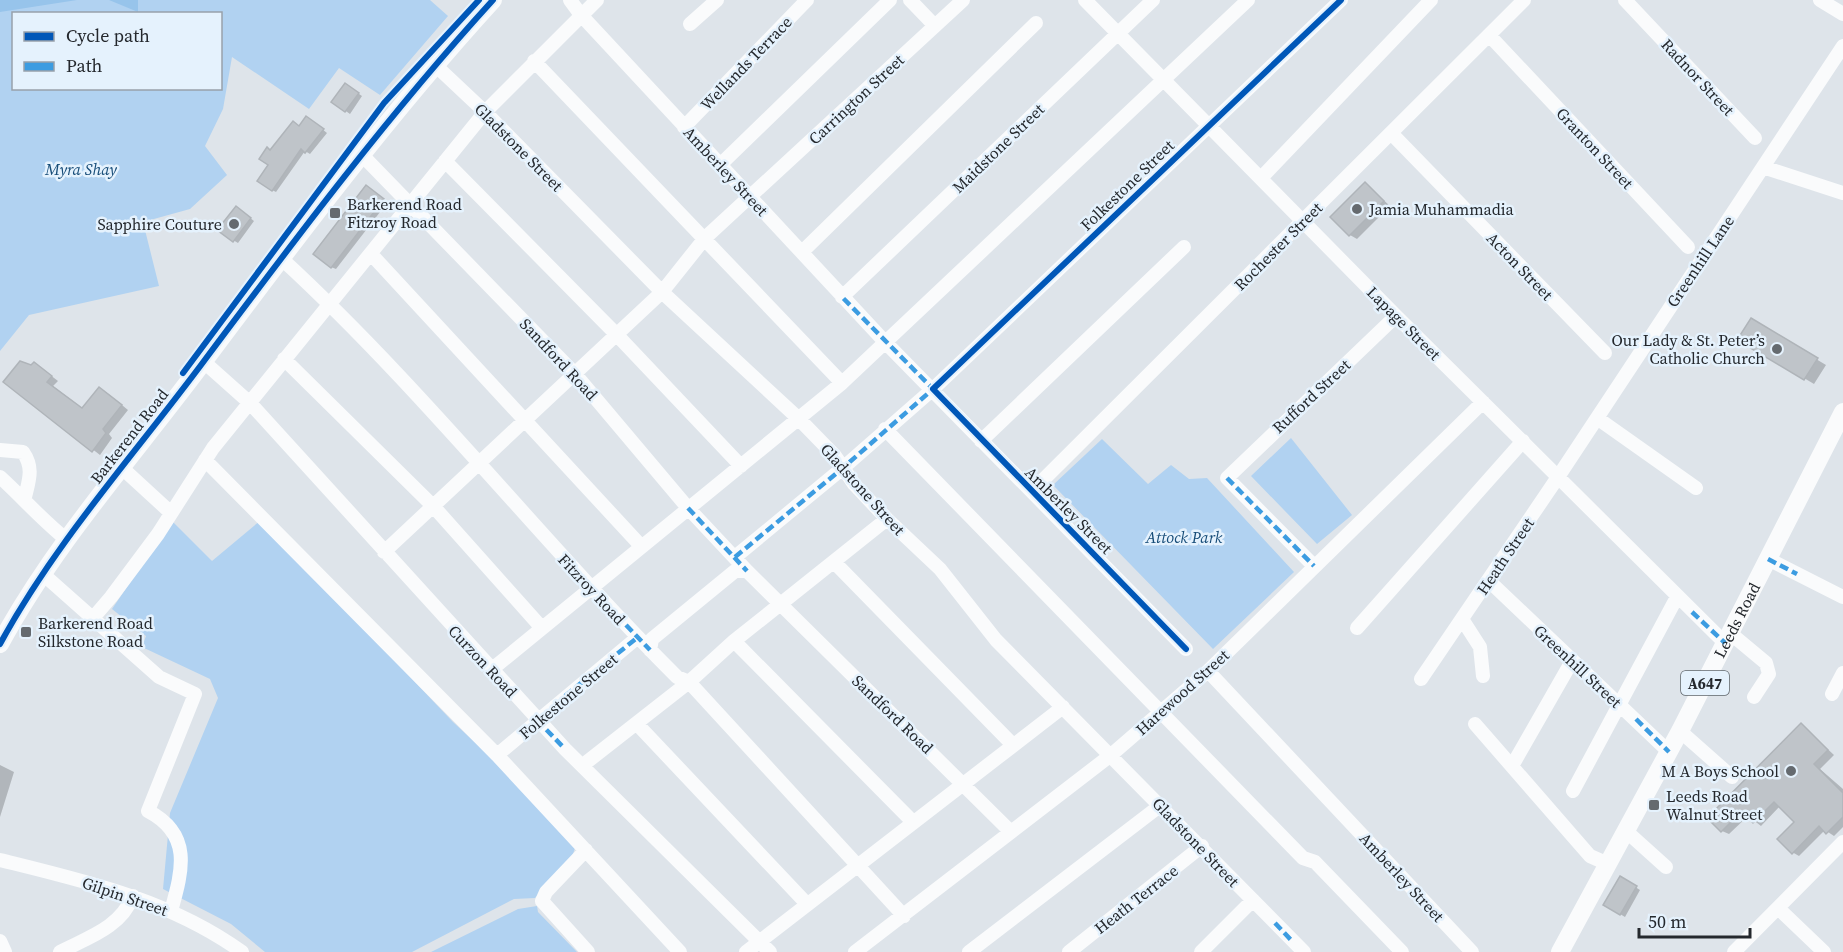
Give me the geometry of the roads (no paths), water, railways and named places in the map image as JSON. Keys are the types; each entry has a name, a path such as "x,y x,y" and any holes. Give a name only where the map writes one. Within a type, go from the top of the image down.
{"main road":[{"name":"Barkerend Road","path":"0,644 67,540 121,467 434,64 493,0"},
{"name":"Leeds Road","path":"1560,952 1669,752 1842,417"}],"street":[{"name":"Amberley Street","path":"570,0 581,15 842,297 1186,649"},
{"path":"93,618 134,567 205,460 445,161 485,112 597,0"},
{"path":"690,24 717,0"},
{"name":"Wellands Terrace","path":"684,127 807,0"},
{"path":"720,165 891,0"},
{"path":"910,0 935,26"},
{"name":"Carrington Street","path":"384,552 662,292 705,238 963,0"},
{"name":"Lapage Street","path":"1085,0 1692,612 1766,663 1769,675 1754,697"},
{"name":"Maidstone Street","path":"842,297 1153,0"},
{"path":"491,670 842,382 1165,81 1248,0"},
{"name":"Folkestone Street","path":"650,650 652,639 739,566 885,429 933,389 1341,0"},
{"path":"1261,178 1431,0"},
{"name":"Rochester Street","path":"1032,491 1524,0"},
{"name":"Radnor Street","path":"1625,0 1755,138"},
{"path":"1820,0 1843,14"},
{"path":"802,252 1036,23"},
{"name":"Granton Street","path":"1489,36 1688,247"},
{"name":"Greenhill Lane","path":"1558,477 1843,46"},
{"path":"534,61 842,382"},
{"name":"Gladstone Street","path":"434,64 485,112 662,292 799,419 844,467 854,484 940,569 969,609 996,640 1202,846 1304,952"},
{"name":"Acton Street","path":"1391,133 1605,353"},
{"name":"Sandford Road","path":"362,155 575,374 739,566 1011,832"},
{"path":"445,161 616,334 741,466"},
{"path":"1763,167 1843,193"},
{"path":"981,441 1184,247"},
{"path":"371,254 642,546"},
{"name":"Fitzroy Road","path":"283,260 330,303 590,588 678,677 689,682 904,916"},
{"name":"Rufford Street","path":"1314,566 1227,478 1396,316"},
{"path":"284,359 434,507 541,627"},
{"name":"Curzon Road","path":"204,362 250,402 537,720 765,947"},
{"name":"Harewood Street","path":"855,952 1111,755 1208,671 1483,402"},
{"path":"1597,418 1696,488"},
{"path":"885,429 1303,858 1315,862 1402,952"},
{"path":"1357,628 1522,441"},
{"path":"0,450 23,452 30,462 30,478 25,497"},
{"path":"205,460 497,754 680,952"},
{"path":"121,467 170,512"},
{"path":"0,477 25,497 35,513 67,540"},
{"name":"Heath Street","path":"1421,679 1558,477"},
{"path":"583,765 689,682 734,641 835,563 887,519"},
{"path":"1768,559 1843,597"},
{"path":"835,563 1012,745"},
{"path":"44,574 159,677 195,694 148,811 169,824 180,843 178,887 171,911"},
{"name":"Greenhill Street","path":"1488,580 1669,752"},
{"path":"1573,791 1621,706 1677,597"},
{"path":"1462,619 1480,647 1483,676"},
{"name":"Folkestone Street","path":"497,754 638,637"},
{"path":"734,641 913,822"},
{"path":"1512,766 1572,661"},
{"name":"Amberley Street","path":"1208,671 1472,952"},
{"path":"1832,694 1843,673"},
{"path":"746,952 765,947 807,904 1063,707"},
{"path":"637,724 807,904"},
{"path":"1475,724 1590,856 1608,864"},
{"path":"1680,730 1732,777"},
{"path":"969,952 1161,805"},
{"path":"1626,831 1666,867"},
{"path":"1734,952 1843,842"},
{"name":"Heath Terrace","path":"1069,952 1202,846"},
{"path":"585,850 546,892 542,902 588,952"},
{"name":"Gilpin Street","path":"0,860 97,883 133,896 171,911 220,936 242,952"},
{"path":"60,952 114,925 127,911 133,896"},
{"path":"1201,952 1253,900"},
{"path":"1778,908 1824,952"},
{"path":"0,941 5,952"}],"place":[{"name":"Jamia Muhammadia","path":"1357,209"},
{"name":"Barkerend Road Fitzroy Road","path":"335,213"},
{"name":"Sapphire Couture","path":"234,224"},
{"name":"Our Lady & St. Peter’s Catholic Church","path":"1777,349"},
{"name":"Barkerend Road Silkstone Road","path":"26,632"},
{"name":"M A Boys School","path":"1791,771"},
{"name":"Leeds Road Walnut Street","path":"1654,805"}],"park label":[{"name":"Myra Shay","path":"81,169"},
{"name":"Attock Park","path":"1184,537"}]}
